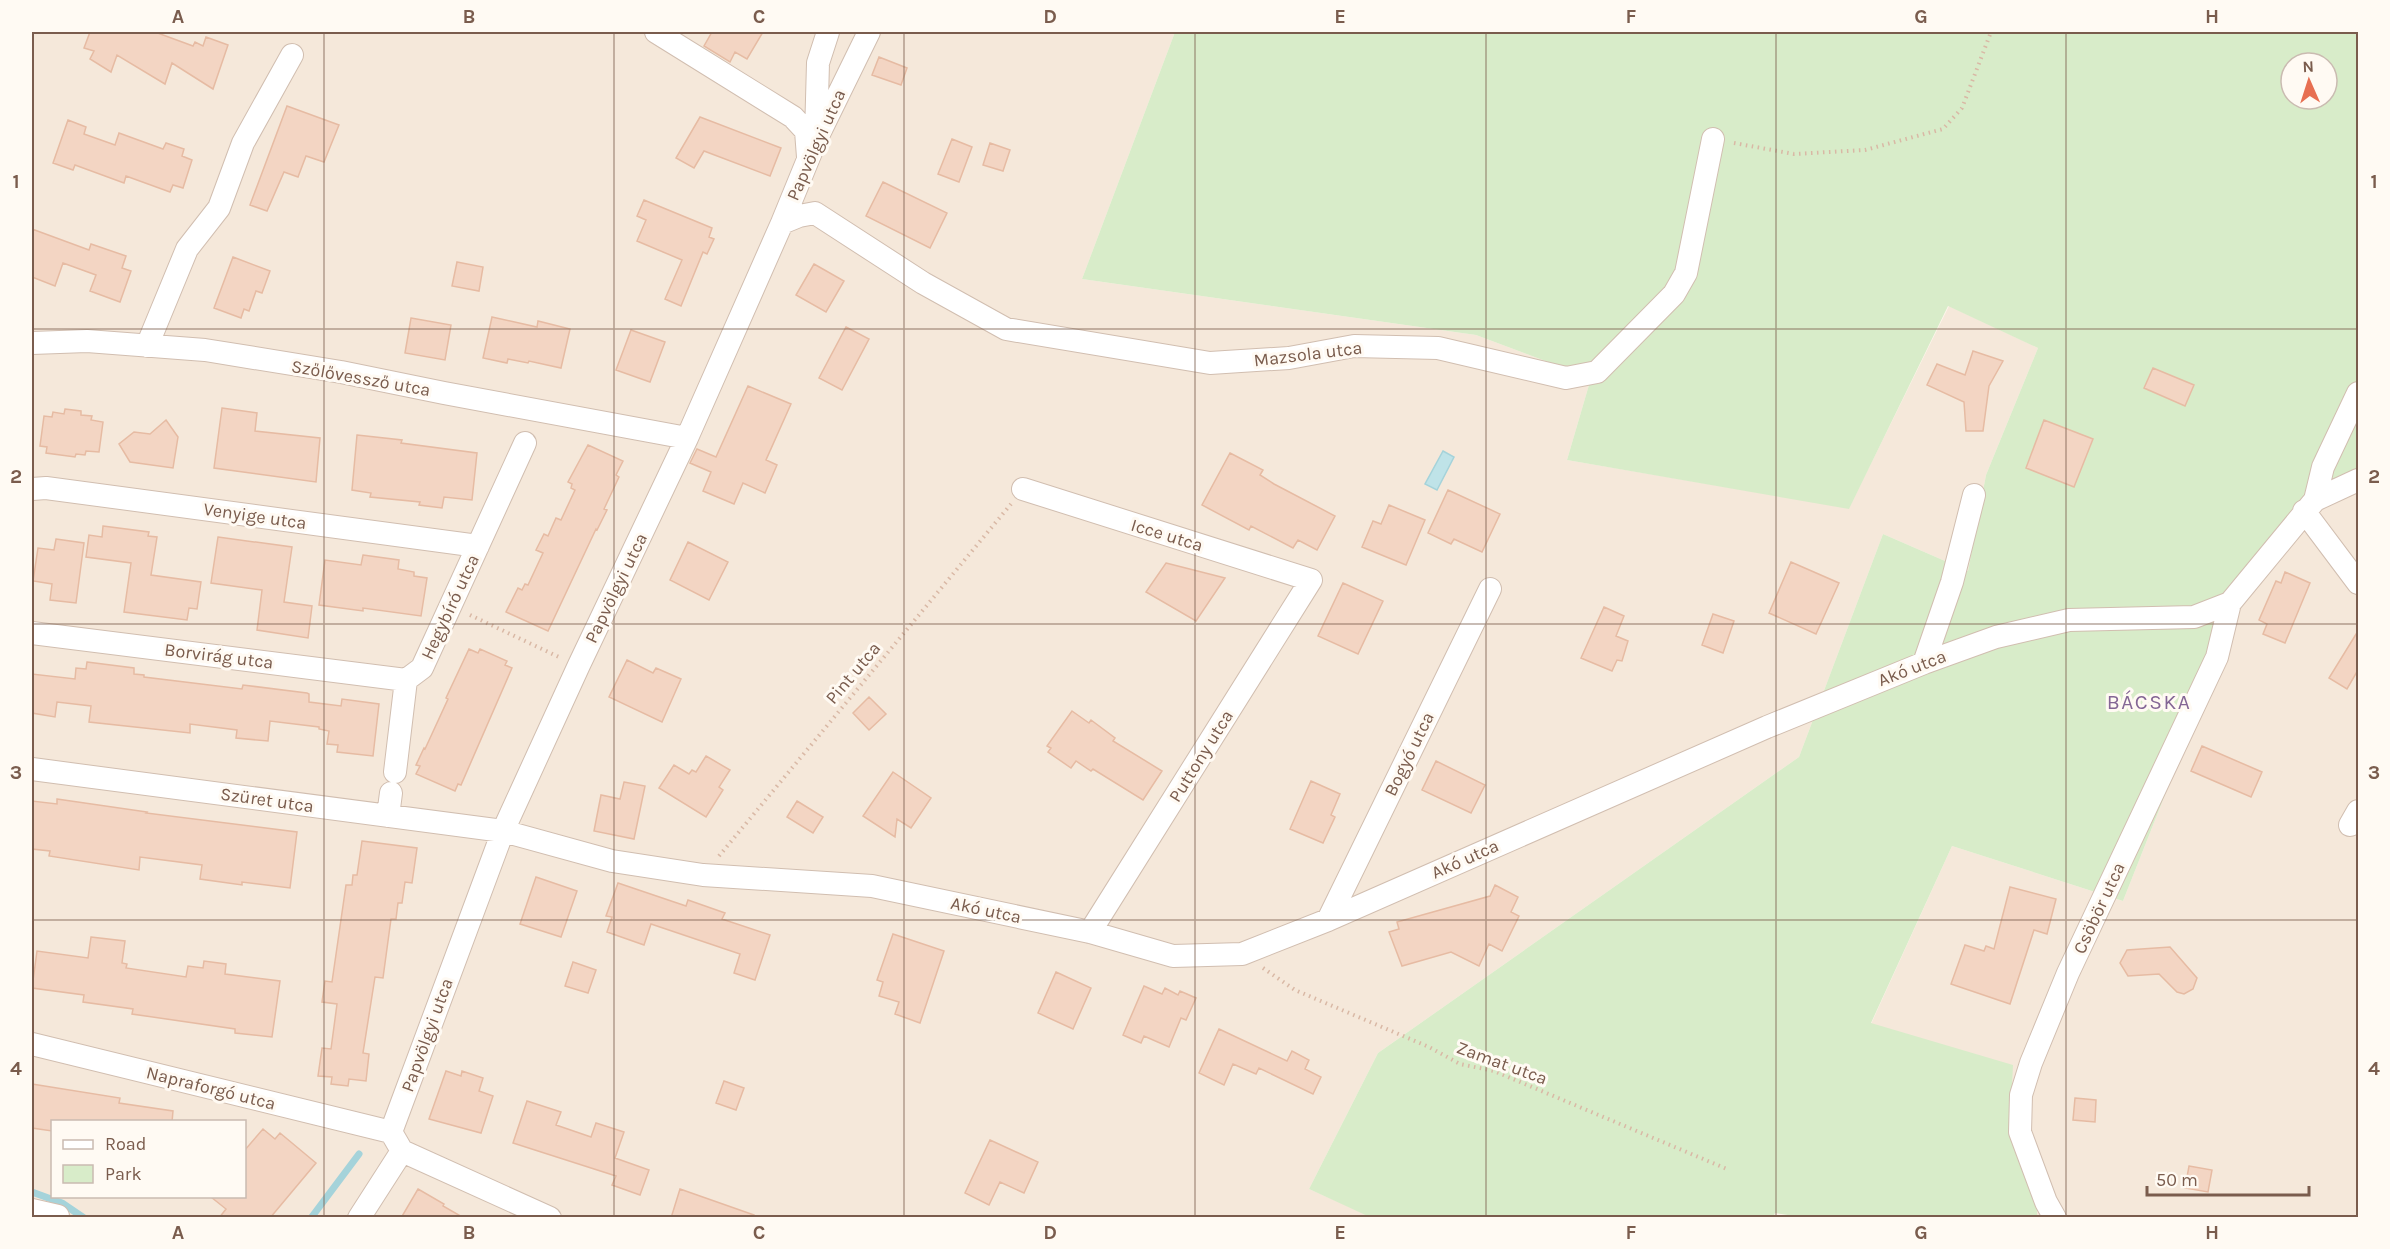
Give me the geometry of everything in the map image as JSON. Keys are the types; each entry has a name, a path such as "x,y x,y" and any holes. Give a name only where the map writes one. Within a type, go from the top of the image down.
{"street":[{"path":"656,32 793,117 806,131 812,149"},
{"path":"812,149 818,63 828,32"},
{"name":"Papvölgyi utca","path":"359,1218 396,1141 503,831 687,438 782,223 812,149 869,32"},
{"path":"147,346 187,249 219,208 243,142 292,55"},
{"name":"Mazsola utca","path":"782,223 815,213 923,283 1006,329 1210,363 1289,358 1354,346 1438,348 1566,378 1597,372 1674,294 1686,273 1713,139"},
{"name":"Szőlővessző utca","path":"32,343 87,341 205,350 341,372 687,438"},
{"path":"2358,393 2323,467 2309,505 2358,583"},
{"name":"Hegybíró utca","path":"406,680 422,668 525,443"},
{"name":"Akó utca","path":"503,831 612,861 703,875 872,886 1090,932 1173,956 1242,954 1328,920 1767,727 1924,663 1996,637 2069,620 2194,618 2230,603 2309,505 2358,480"},
{"name":"Venyige utca","path":"32,489 46,488 478,546"},
{"name":"Icce utca","path":"1023,489 1311,580"},
{"path":"1924,663 1952,582 1974,495"},
{"name":"Puttony utca","path":"1090,932 1311,580"},
{"name":"Bogyó utca","path":"1328,920 1490,589"},
{"name":"Csöbör utca","path":"2055,1218 2046,1202 2020,1132 2021,1095 2031,1063 2068,974 2217,657 2230,603"},
{"name":"Borvirág utca","path":"32,633 406,680"},
{"path":"388,816 406,680"},
{"name":"Szüret utca","path":"32,769 503,831"},
{"name":"Napraforgó utca","path":"32,1044 396,1141 550,1218"},
{"path":"32,1210 58,1216"}],"path":[{"path":"1713,139 1794,154 1866,150 1943,129 1962,108 1990,32"},
{"name":"Pint utca","path":"703,875 1023,489"},
{"path":"450,606 579,665"},
{"name":"Zamat utca","path":"1242,954 1295,990 1429,1047 1460,1064 1494,1071 1727,1169"}],"shaded area":[{"path":"32,32 1175,32 1082,279 1476,335 1591,378 1567,460 1849,508 1949,306 2038,348 1986,475 1968,571 1883,534 1799,757 1378,1053 1309,1189 1372,1217 32,1217"},
{"path":"2358,492 2358,1217 2037,1217 2037,1209 1871,1024 1952,846 2123,901 2237,613 2318,509"}],"green space":[{"path":"1175,32 2358,32 2358,492 2318,509 2237,613 2123,901 1952,846 1871,1023 2013,1065 2010,1126 2037,1209 2037,1217 1807,1218 1775,1213 1773,1218 1372,1218 1309,1189 1378,1053 1799,757 1883,534 1968,571 1986,475 2038,348 1948,306 1849,509 1567,460 1591,378 1476,335 1082,279"}],"water":[{"path":"1443,451 1454,457 1437,490 1425,484"}],"building":[{"path":"90,32 155,32 193,46 195,42 203,46 206,37 228,45 213,89 172,63 165,84 117,55 111,72 90,59 94,51 84,48"},
{"path":"712,32 763,32 747,59 735,52 730,62 704,46"},
{"path":"879,57 907,68 901,85 872,75"},
{"path":"287,106 339,125 324,162 306,156 298,177 284,172 267,211 250,205"},
{"path":"700,117 781,148 770,176 704,151 694,168 676,158"},
{"path":"68,120 86,127 84,134 115,145 119,133 163,149 166,143 184,149 182,156 192,160 183,188 173,185 170,192 126,176 124,183 75,165 73,170 53,163"},
{"path":"952,139 972,147 959,182 938,174"},
{"path":"990,143 1010,150 1003,171 983,165"},
{"path":"883,182 947,213 930,248 866,216"},
{"path":"644,200 712,228 709,237 714,239 707,254 703,252 681,306 665,299 682,260 637,241 646,220 637,216"},
{"path":"32,229 89,250 91,244 126,256 122,268 131,271 120,302 90,291 96,275 63,263 55,286 32,277"},
{"path":"233,257 270,271 262,293 256,291 249,311 244,309 241,318 214,308"},
{"path":"457,262 483,267 479,291 452,286"},
{"path":"814,264 844,281 826,312 796,295"},
{"path":"492,317 537,327 538,321 570,329 561,368 529,361 528,363 508,359 507,363 483,358"},
{"path":"411,318 451,325 445,360 405,353"},
{"path":"846,327 869,339 842,390 819,378"},
{"path":"631,330 665,342 650,382 616,370"},
{"path":"1973,351 2003,361 1989,386 1983,431 1966,431 1964,402 1927,385 1937,364 1965,375"},
{"path":"2153,368 2194,385 2185,406 2144,388"},
{"path":"748,386 791,404 766,460 777,465 765,493 743,483 734,504 703,491 711,472 690,463 697,449 716,457"},
{"path":"222,408 257,413 255,431 320,438 316,482 214,468"},
{"path":"65,409 81,411 81,415 92,416 91,420 103,422 99,452 86,451 85,455 76,454 75,457 46,453 47,447 40,446 44,416 52,417 53,412 64,414"},
{"path":"166,420 178,437 173,468 130,462 119,444 134,432 150,434"},
{"path":"2044,420 2093,439 2074,487 2026,468"},
{"path":"357,435 477,453 472,500 444,497 442,508 419,505 420,502 370,497 371,493 352,490"},
{"path":"588,445 623,461 616,475 619,477 604,509 607,510 548,631 506,612 518,588 522,590 525,584 528,585 543,553 536,550 544,534 548,536 556,518 561,520 575,490 568,482"},
{"path":"1230,453 1263,470 1260,475 1274,484 1335,516 1317,550 1298,540 1293,548 1251,526 1249,530 1202,505"},
{"path":"1448,490 1500,514 1482,552 1454,539 1451,544 1428,533"},
{"path":"1389,505 1425,520 1406,565 1362,547 1373,521 1381,524"},
{"path":"103,526 149,532 148,536 157,537 151,575 201,582 197,609 189,608 187,620 124,612 131,563 86,557 89,535 102,537"},
{"path":"218,537 292,547 284,602 312,606 308,638 257,630 262,590 211,583"},
{"path":"56,539 84,543 76,603 50,600 52,584 33,581 38,548 54,550"},
{"path":"688,542 728,562 709,600 670,580"},
{"path":"363,555 399,560 398,569 414,572 414,576 427,578 421,616 319,605 325,560 361,565"},
{"path":"1791,562 1839,583 1816,634 1769,613"},
{"path":"1166,563 1225,578 1196,621 1146,592"},
{"path":"2285,572 2310,583 2285,643 2263,634 2267,624 2259,620 2276,581 2281,583"},
{"path":"1343,583 1383,601 1358,654 1318,636"},
{"path":"1604,607 1624,616 1616,636 1628,641 1622,661 1617,660 1612,671 1581,658"},
{"path":"1713,614 1734,621 1723,653 1702,645"},
{"path":"2358,631 2358,670 2347,689 2329,678"},
{"path":"469,649 478,653 480,649 507,661 505,665 512,668 461,785 458,784 455,791 416,774 420,766 416,765"},
{"path":"627,660 653,673 656,668 681,679 662,722 609,697"},
{"path":"87,662 134,668 134,674 144,675 144,677 242,689 243,685 307,693 309,702 341,706 342,699 379,704 373,756 337,752 338,745 327,744 329,731 319,729 319,727 270,721 268,741 236,738 237,730 190,724 190,733 89,722 91,706 57,702 55,717 32,713 32,674 75,679 76,668 86,669"},
{"path":"869,697 886,714 869,730 853,713"},
{"path":"1072,711 1089,723 1091,720 1115,738 1113,741 1162,771 1143,800 1093,769 1091,771 1076,761 1071,768 1048,752 1051,748 1047,746"},
{"path":"2202,746 2262,772 2251,797 2191,771"},
{"path":"706,756 730,770 719,787 723,790 706,817 659,788 674,765 689,774 692,770 696,772"},
{"path":"1436,761 1485,785 1471,813 1422,790"},
{"path":"893,772 931,798 911,828 897,819 895,837 863,816"},
{"path":"1311,781 1340,794 1331,815 1335,817 1323,843 1290,829"},
{"path":"624,782 645,786 634,839 594,831 601,795 620,799"},
{"path":"57,799 297,832 290,888 200,879 202,865 140,857 139,870 49,856 50,851 32,849 32,801 57,804"},
{"path":"797,801 823,817 813,833 787,817"},
{"path":"362,841 417,848 412,883 405,882 402,903 398,903 396,919 391,919 383,978 375,977 363,1053 369,1054 366,1081 349,1079 348,1086 331,1084 332,1077 318,1076 322,1048 331,1049 337,1004 322,1002 325,981 332,982 346,885 352,885 353,875 357,875"},
{"path":"536,877 577,891 561,937 520,924"},
{"path":"618,883 686,906 688,900 725,913 722,919 770,935 755,980 734,973 740,954 651,924 644,945 607,932 612,917 606,916"},
{"path":"1495,885 1518,897 1511,912 1519,916 1502,951 1489,944 1479,966 1451,952 1402,966 1389,932 1399,929 1397,922 1490,896"},
{"path":"2010,887 2056,899 2047,934 2034,930 2010,1004 1951,984 1965,945 1984,951 1986,946 1994,949"},
{"path":"893,934 944,951 920,1023 895,1014 899,1002 879,996 883,982 877,980"},
{"path":"91,937 125,941 122,963 127,964 126,968 186,977 188,966 203,968 204,961 226,964 225,974 280,981 272,1037 235,1033 235,1029 132,1014 133,1009 83,1002 84,995 32,988 37,951 88,958"},
{"path":"2170,947 2197,978 2193,989 2184,994 2177,992 2159,974 2128,976 2120,963 2127,950"},
{"path":"573,962 596,970 588,993 565,986"},
{"path":"1056,972 1091,988 1073,1029 1038,1013"},
{"path":"1144,986 1162,994 1165,988 1178,995 1180,991 1196,998 1186,1020 1181,1018 1169,1047 1144,1036 1141,1043 1123,1035"},
{"path":"1219,1029 1287,1061 1292,1051 1309,1060 1305,1069 1321,1077 1313,1094 1259,1068 1256,1074 1233,1064 1224,1085 1199,1073"},
{"path":"446,1071 461,1076 462,1071 483,1078 479,1091 493,1096 481,1133 429,1119"},
{"path":"724,1081 744,1088 736,1110 716,1103"},
{"path":"32,1084 120,1098 119,1103 173,1111 172,1120 51,1120 51,1131 32,1128"},
{"path":"2075,1098 2096,1100 2095,1122 2073,1120"},
{"path":"527,1101 561,1112 556,1125 591,1137 596,1123 624,1132 615,1158 649,1170 640,1195 612,1185 616,1176 513,1143"},
{"path":"263,1129 275,1139 280,1133 316,1163 270,1218 219,1218 226,1209 212,1198 246,1198 246,1149"},
{"path":"990,1140 1038,1162 1024,1193 1000,1182 989,1205 965,1193"},
{"path":"2189,1166 2212,1170 2208,1192 2185,1188"},
{"path":"418,1189 444,1204 443,1206 464,1218 401,1218"},
{"path":"680,1189 754,1215 753,1218 671,1218"}],"waterway":[{"path":"311,1218 359,1154"},
{"path":"32,1192 62,1203 84,1218"}],"district":[{"name":"BÁCSKA","path":"2149,702"}]}
